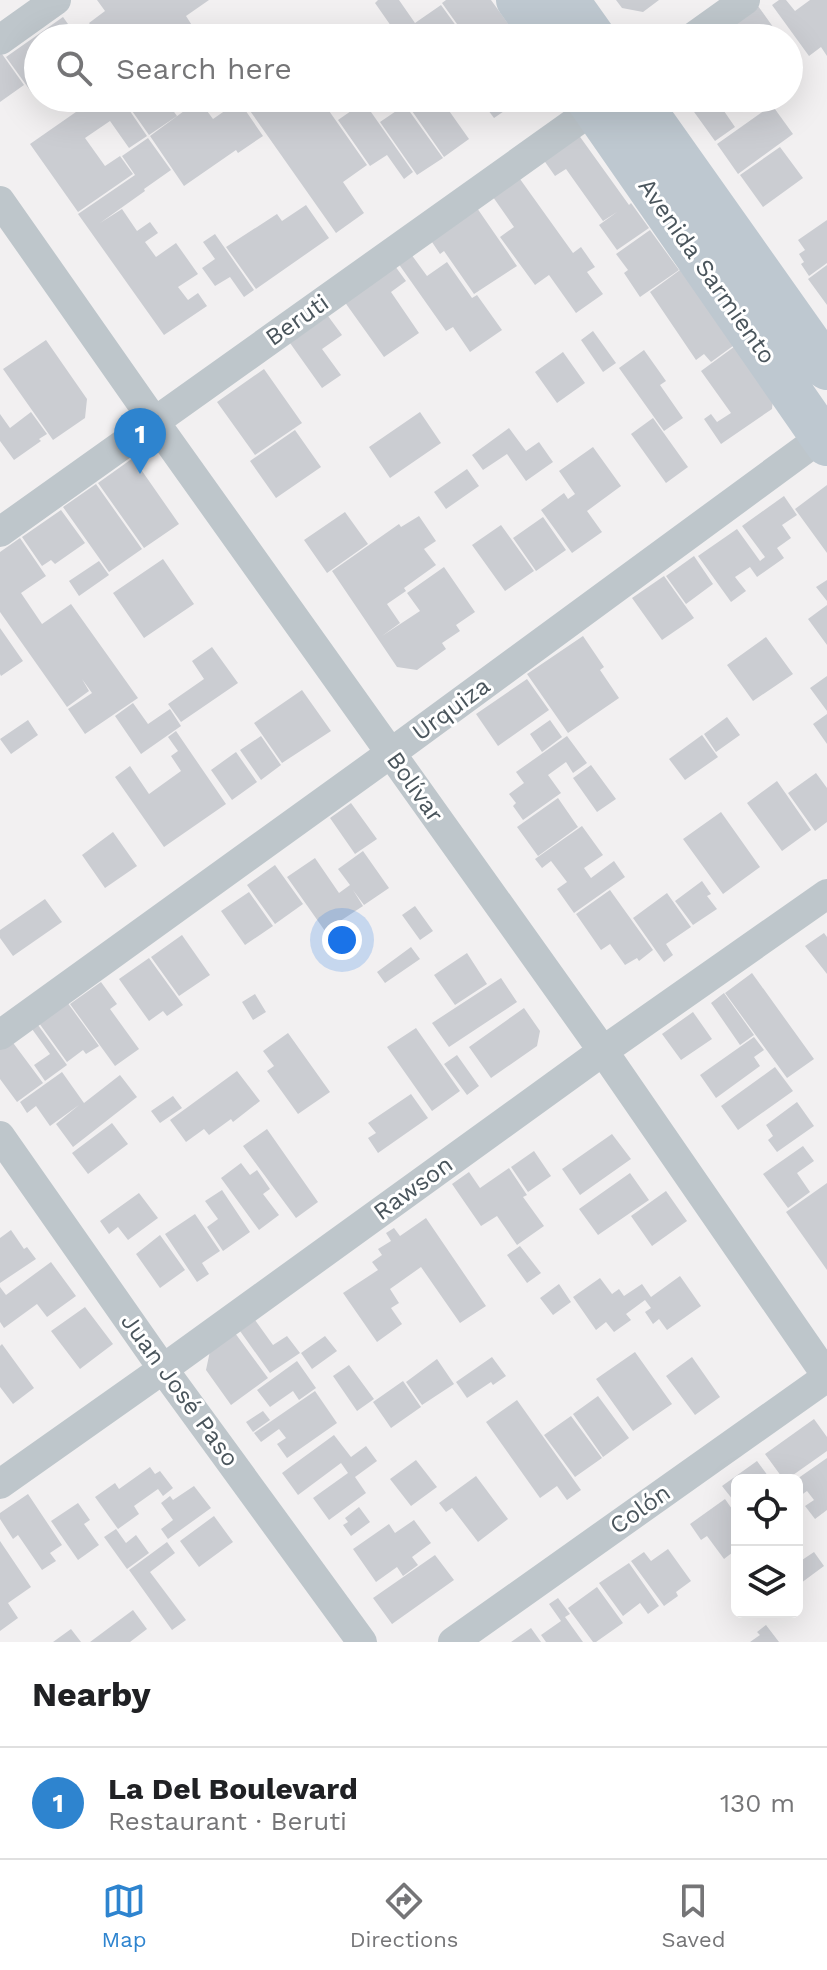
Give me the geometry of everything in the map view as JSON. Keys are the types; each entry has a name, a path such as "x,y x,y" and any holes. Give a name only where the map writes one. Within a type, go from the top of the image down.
{"main road":[{"path":"518,0 535,24"},
{"path":"567,0 584,24"},
{"name":"Avenida Sarmiento","path":"604,112 825,438"},
{"name":"Avenida Sarmiento","path":"646,112 827,368"}],"street":[{"path":"0,40 56,0"},
{"path":"712,24 745,0"},
{"name":"Beruti","path":"0,532 582,112"},
{"name":"Bolívar","path":"0,201 603,1051 827,1376"},
{"name":"Urquiza","path":"0,1035 825,438"},
{"name":"Rawson","path":"0,1484 827,894"},
{"name":"Juan José Paso","path":"0,1136 163,1369 362,1642"},
{"name":"Colón","path":"453,1642 827,1376"}],"building":[{"path":"97,0 209,0 186,16 191,24 90,24 105,11"},
{"path":"378,0 399,0 415,23 441,5 455,24 390,24 375,3"},
{"path":"446,0 491,0 508,24 457,24 442,3"},
{"path":"616,0 659,0 643,12 622,8"},
{"path":"786,0 795,11 810,0 827,0 827,56 821,47 809,56 803,48 803,24 786,24 772,5"},
{"path":"758,6 771,24 735,24"},
{"path":"63,17 68,24 53,24"},
{"path":"24,44 24,82 6,57"},
{"path":"0,55 24,85 0,102"},
{"path":"76,112 131,112 147,136 129,148 110,121 85,138 105,166 120,156 133,174 78,212 30,144"},
{"path":"133,112 174,112 177,116 149,135"},
{"path":"183,112 208,112 213,119 223,112 247,112 263,136 238,153 236,150 184,186 150,136"},
{"path":"251,112 330,112 367,165 343,182 364,213 336,233"},
{"path":"350,112 371,112 413,172 404,179 387,155 370,166 338,120"},
{"path":"395,112 410,112 443,158 417,175 380,122"},
{"path":"413,112 450,112 469,139 444,157"},
{"path":"694,112 725,112 735,127 715,141"},
{"path":"762,112 777,112 793,134 738,174 717,144"},
{"path":"578,134 649,228 617,250 599,225 617,212 603,221 566,169 555,176 543,159"},
{"path":"148,138 171,170 100,223 122,209 137,231 150,222 158,233 145,242 156,257 176,243 198,274 178,287 188,300 198,293 207,306 164,335 78,214 135,175 122,156"},
{"path":"780,147 803,178 763,207 740,175"},
{"path":"520,179 573,253 581,247 595,267 587,272 603,294 576,313 549,275 535,285 500,237 514,227 493,197"},
{"path":"306,205 329,238 256,289 226,247 277,214 282,221"},
{"path":"477,208 517,266 474,294 444,251 440,254 430,239"},
{"path":"827,220 827,263 809,276 801,264 804,262 799,254 805,250 798,240"},
{"path":"650,230 679,270 640,297 624,273 628,270 616,254"},
{"path":"215,234 254,290 244,297 230,277 215,286 202,268 215,259 203,242"},
{"path":"411,254 427,276 447,262 472,298 477,295 502,330 470,352 453,327 446,331 398,263"},
{"path":"827,265 827,305 808,279"},
{"path":"395,266 406,281 391,292 419,333 384,357 344,301"},
{"path":"680,270 737,343 711,362 704,354 696,360 650,292"},
{"path":"328,316 342,335 322,349 341,375 322,388 290,343"},
{"path":"593,331 616,363 603,372 581,340"},
{"path":"46,340 87,399 85,418 53,440 3,369"},
{"path":"738,344 773,399 772,409 721,444 704,419 711,414 717,422 731,413 701,371"},
{"path":"644,350 666,381 660,385 683,418 664,431 619,368"},
{"path":"563,352 585,383 557,403 535,372"},
{"path":"264,369 302,423 255,455 217,402"},
{"path":"31,412 47,434 14,460 0,441 0,414 10,428"},
{"path":"420,412 441,443 390,478 369,447"},
{"path":"653,418 688,467 666,483 631,434"},
{"path":"509,428 526,451 539,442 553,462 526,481 507,454 483,470 472,455"},
{"path":"295,430 321,467 276,498 250,461"},
{"path":"593,447 621,486 587,511 602,532 572,553 541,510 564,493 568,499 575,494 559,471"},
{"path":"133,458 179,524 144,548 98,483"},
{"path":"467,469 479,486 446,509 434,492"},
{"path":"96,484 142,549 109,572 63,507"},
{"path":"827,485 827,553 795,509"},
{"path":"784,496 797,515 782,525 791,538 777,548 784,558 757,577 750,567 735,577 746,591 731,602 698,556 737,529 760,561 765,557 742,526"},
{"path":"61,510 85,543 55,564 51,560 42,566 22,537"},
{"path":"345,512 368,544 327,573 304,540"},
{"path":"419,516 436,541 424,549 436,565 387,604 400,623 382,636 420,611 407,593 444,567 475,612 456,625 460,631 442,643 446,649 417,670 397,667 332,571 399,524 401,527"},
{"path":"543,517 566,550 536,571 513,538"},
{"path":"501,525 534,571 505,591 472,545"},
{"path":"20,538 46,576 21,593 42,624 71,604 138,698 85,734 68,709 92,693 82,679 89,691 67,707 0,612 0,552"},
{"path":"694,556 713,584 686,604 666,576"},
{"path":"163,559 194,604 144,638 113,593"},
{"path":"99,561 109,575 79,596 69,581"},
{"path":"664,576 694,618 662,640 632,598"},
{"path":"827,580 827,601 816,587"},
{"path":"827,605 827,645 808,619"},
{"path":"0,628 23,661 1,676 0,674"},
{"path":"583,636 604,667 600,670 619,698 568,733 527,674"},
{"path":"766,637 793,674 753,701 727,665"},
{"path":"212,647 238,683 181,722 168,704 204,679 192,661"},
{"path":"827,676 827,711 810,688"},
{"path":"527,679 549,710 498,746 476,714"},
{"path":"302,690 331,731 282,763 254,723"},
{"path":"133,703 148,724 170,709 181,726 141,754 115,716"},
{"path":"827,714 827,744 813,724"},
{"path":"727,717 740,735 716,752 704,734"},
{"path":"28,720 38,735 11,754 0,739"},
{"path":"550,720 562,737 542,752 530,734"},
{"path":"176,731 226,804 164,847 115,777 130,766 149,794 181,771 171,756 178,751 168,737"},
{"path":"702,735 718,757 685,780 669,759"},
{"path":"261,736 281,765 261,780 240,750"},
{"path":"567,736 587,763 573,773 566,762 548,775 561,793 523,820 509,794 524,783 516,772"},
{"path":"236,752 257,782 232,800 211,770"},
{"path":"591,765 616,799 597,812 573,778"},
{"path":"816,773 827,788 827,822 815,831 788,793"},
{"path":"777,781 811,830 782,851 747,803"},
{"path":"558,798 578,827 538,856 517,827"},
{"path":"351,803 377,839 355,854 330,818"},
{"path":"721,812 760,867 723,894 683,839"},
{"path":"582,826 603,855 584,868 591,878 614,861 625,877 574,913 557,889 567,882 551,861 542,868 535,859"},
{"path":"113,832 137,866 105,888 82,855"},
{"path":"363,851 389,888 364,905 353,890 363,906 325,931 287,877 315,858 339,893 350,885 338,869"},
{"path":"275,865 303,904 275,924 247,885"},
{"path":"702,881 711,894 707,896 717,909 693,925 675,901"},
{"path":"610,890 653,950 639,961 637,958 625,965 610,944 601,950 576,914"},
{"path":"249,892 273,926 245,945 221,911"},
{"path":"667,893 691,927 666,944 673,955 664,962 633,918"},
{"path":"45,899 62,922 13,956 0,938 0,930"},
{"path":"415,906 433,931 420,940 402,915"},
{"path":"824,933 827,937 827,974 805,946"},
{"path":"182,935 210,975 179,996 151,957"},
{"path":"411,947 420,959 385,983 377,972"},
{"path":"467,953 487,984 455,1005 434,975"},
{"path":"149,958 183,1005 167,1016 163,1011 149,1021 119,979"},
{"path":"752,973 814,1059 787,1078 725,993"},
{"path":"501,978 517,1002 449,1047 432,1023"},
{"path":"101,982 117,1004 110,1009 139,1049 115,1066 70,1004"},
{"path":"724,993 754,1035 740,1045 711,1003"},
{"path":"255,994 266,1012 253,1020 242,1002"},
{"path":"67,1002 99,1046 86,1054 83,1050 67,1062 39,1023"},
{"path":"524,1008 540,1031 537,1046 491,1078 469,1047"},
{"path":"693,1012 712,1039 681,1060 662,1034"},
{"path":"38,1025 67,1065 45,1081 34,1065 50,1054 32,1029"},
{"path":"416,1028 460,1091 432,1111 387,1047"},
{"path":"288,1033 330,1092 298,1114 267,1071 274,1066 263,1051"},
{"path":"754,1037 764,1050 754,1057 760,1066 716,1098 700,1075"},
{"path":"11,1040 43,1083 17,1102 0,1079 0,1048"},
{"path":"457,1055 479,1086 467,1095 444,1064"},
{"path":"775,1067 793,1091 738,1130 721,1106"},
{"path":"237,1071 260,1101 233,1122 231,1119 209,1135 204,1129 186,1142 170,1120"},
{"path":"62,1072 84,1103 120,1075 137,1097 73,1147 56,1124 79,1105 50,1126 36,1106 27,1113 20,1102"},
{"path":"411,1094 428,1118 378,1153 368,1138 376,1133 368,1123"},
{"path":"173,1096 182,1108 160,1123 151,1111"},
{"path":"797,1102 814,1126 777,1152 768,1140 773,1136 766,1125"},
{"path":"112,1123 128,1144 88,1174 72,1153"},
{"path":"267,1129 318,1202 296,1218 243,1146"},
{"path":"612,1134 631,1159 580,1195 562,1169"},
{"path":"803,1146 814,1161 797,1173 810,1192 788,1208 763,1174"},
{"path":"534,1151 551,1176 528,1192 511,1167"},
{"path":"241,1163 250,1175 257,1170 270,1189 263,1194 279,1215 259,1230 221,1178"},
{"path":"509,1168 527,1195 523,1197 544,1226 517,1245 497,1216 481,1226 452,1184 469,1172 480,1188"},
{"path":"630,1173 649,1200 598,1235 579,1209"},
{"path":"827,1183 827,1270 786,1212"},
{"path":"222,1190 250,1232 223,1251 207,1227 218,1219 205,1201"},
{"path":"666,1191 687,1221 652,1246 631,1216"},
{"path":"139,1193 158,1218 128,1240 118,1227 109,1234 100,1221"},
{"path":"195,1214 220,1251 202,1263 209,1274 197,1282 165,1234"},
{"path":"426,1218 486,1306 460,1323 421,1267 390,1289 399,1303 391,1308 402,1324 377,1342 343,1293 378,1270 372,1262 382,1255 378,1249 391,1241 386,1233 394,1228 400,1236"},
{"path":"11,1230 24,1249 27,1247 36,1259 0,1283 0,1238"},
{"path":"160,1235 185,1270 160,1288 136,1254"},
{"path":"520,1246 541,1273 527,1283 507,1255"},
{"path":"51,1262 76,1296 47,1317 37,1304 4,1328 0,1322 0,1287 6,1295"},
{"path":"680,1276 701,1306 667,1330 659,1319 653,1324 645,1312 651,1308 645,1300 626,1314 631,1320 614,1332 606,1322 596,1330 573,1297 600,1278 612,1294 619,1289 624,1296 642,1284 651,1297"},
{"path":"559,1284 571,1302 553,1315 540,1298"},
{"path":"85,1307 113,1344 80,1369 51,1331"},
{"path":"255,1320 273,1345 287,1336 300,1353 270,1373 240,1331"},
{"path":"235,1333 268,1378 231,1405 206,1370 210,1351"},
{"path":"325,1336 337,1351 312,1369 301,1353"},
{"path":"2,1344 34,1388 13,1404 0,1387"},
{"path":"635,1352 672,1404 633,1431 596,1379"},
{"path":"492,1357 506,1376 467,1398 456,1382"},
{"path":"692,1357 720,1397 695,1415 666,1376"},
{"path":"437,1359 454,1384 422,1405 406,1382"},
{"path":"297,1361 316,1388 299,1400 293,1391 270,1407 257,1390"},
{"path":"349,1365 374,1399 357,1411 333,1376"},
{"path":"403,1381 421,1407 391,1428 373,1402"},
{"path":"315,1391 337,1423 287,1458 277,1444 286,1438 279,1429 261,1442 254,1433"},
{"path":"598,1396 629,1438 603,1457 573,1414"},
{"path":"517,1400 581,1490 567,1500 557,1486 540,1498 486,1422"},
{"path":"263,1411 270,1420 253,1432 246,1422"},
{"path":"571,1416 602,1458 575,1477 544,1435"},
{"path":"814,1419 827,1437 827,1451 794,1474 780,1474 765,1454"},
{"path":"334,1435 351,1457 366,1446 377,1461 355,1477 366,1493 329,1520 313,1498 348,1473 341,1463 298,1495 282,1473"},
{"path":"827,1458 827,1510 815,1519 805,1506 814,1500 807,1491 803,1494 803,1475"},
{"path":"416,1460 437,1487 411,1506 390,1479"},
{"path":"757,1461 767,1474 739,1474"},
{"path":"150,1467 155,1474 160,1471 173,1488 163,1496 158,1489 134,1506 139,1514 118,1529 95,1497 115,1483 119,1489"},
{"path":"476,1476 508,1519 478,1542 452,1508 446,1512 439,1503"},
{"path":"731,1480 731,1497 722,1486"},
{"path":"194,1486 211,1508 168,1539 161,1529 173,1520 161,1503 170,1496 173,1500"},
{"path":"28,1494 62,1545 50,1553 56,1561 42,1570 18,1535 13,1539 0,1519 0,1513"},
{"path":"725,1499 731,1508 731,1554 724,1559 707,1536 701,1540 690,1524"},
{"path":"78,1503 90,1520 84,1524 99,1545 78,1560 51,1521"},
{"path":"359,1507 370,1522 351,1536 343,1525 348,1522 345,1518"},
{"path":"214,1516 233,1542 199,1567 180,1541"},
{"path":"414,1520 431,1543 412,1557 418,1565 403,1576 397,1567 376,1582 353,1549 389,1524 395,1533"},
{"path":"116,1529 126,1543 136,1535 149,1553 127,1569 104,1537"},
{"path":"0,1541 31,1587 8,1603 18,1618 0,1631"},
{"path":"167,1542 175,1553 150,1572 186,1620 172,1630 129,1570"},
{"path":"668,1549 691,1581 664,1606 631,1561 644,1552 651,1561"},
{"path":"814,1552 824,1566 803,1582 803,1559"},
{"path":"435,1555 454,1580 392,1624 373,1598"},
{"path":"629,1563 659,1606 648,1614 640,1603 623,1616 599,1583"},
{"path":"597,1587 623,1623 593,1642 568,1608"},
{"path":"558,1598 570,1614 565,1617 583,1642 546,1642 541,1635 561,1621 549,1604"},
{"path":"133,1610 147,1629 130,1642 90,1642"},
{"path":"766,1625 779,1642 750,1642 760,1635 757,1632"},
{"path":"531,1628 541,1642 511,1642"},
{"path":"71,1629 81,1642 53,1642"}],"place":[{"name":"La Del Boulevard","path":"140,474"}]}
